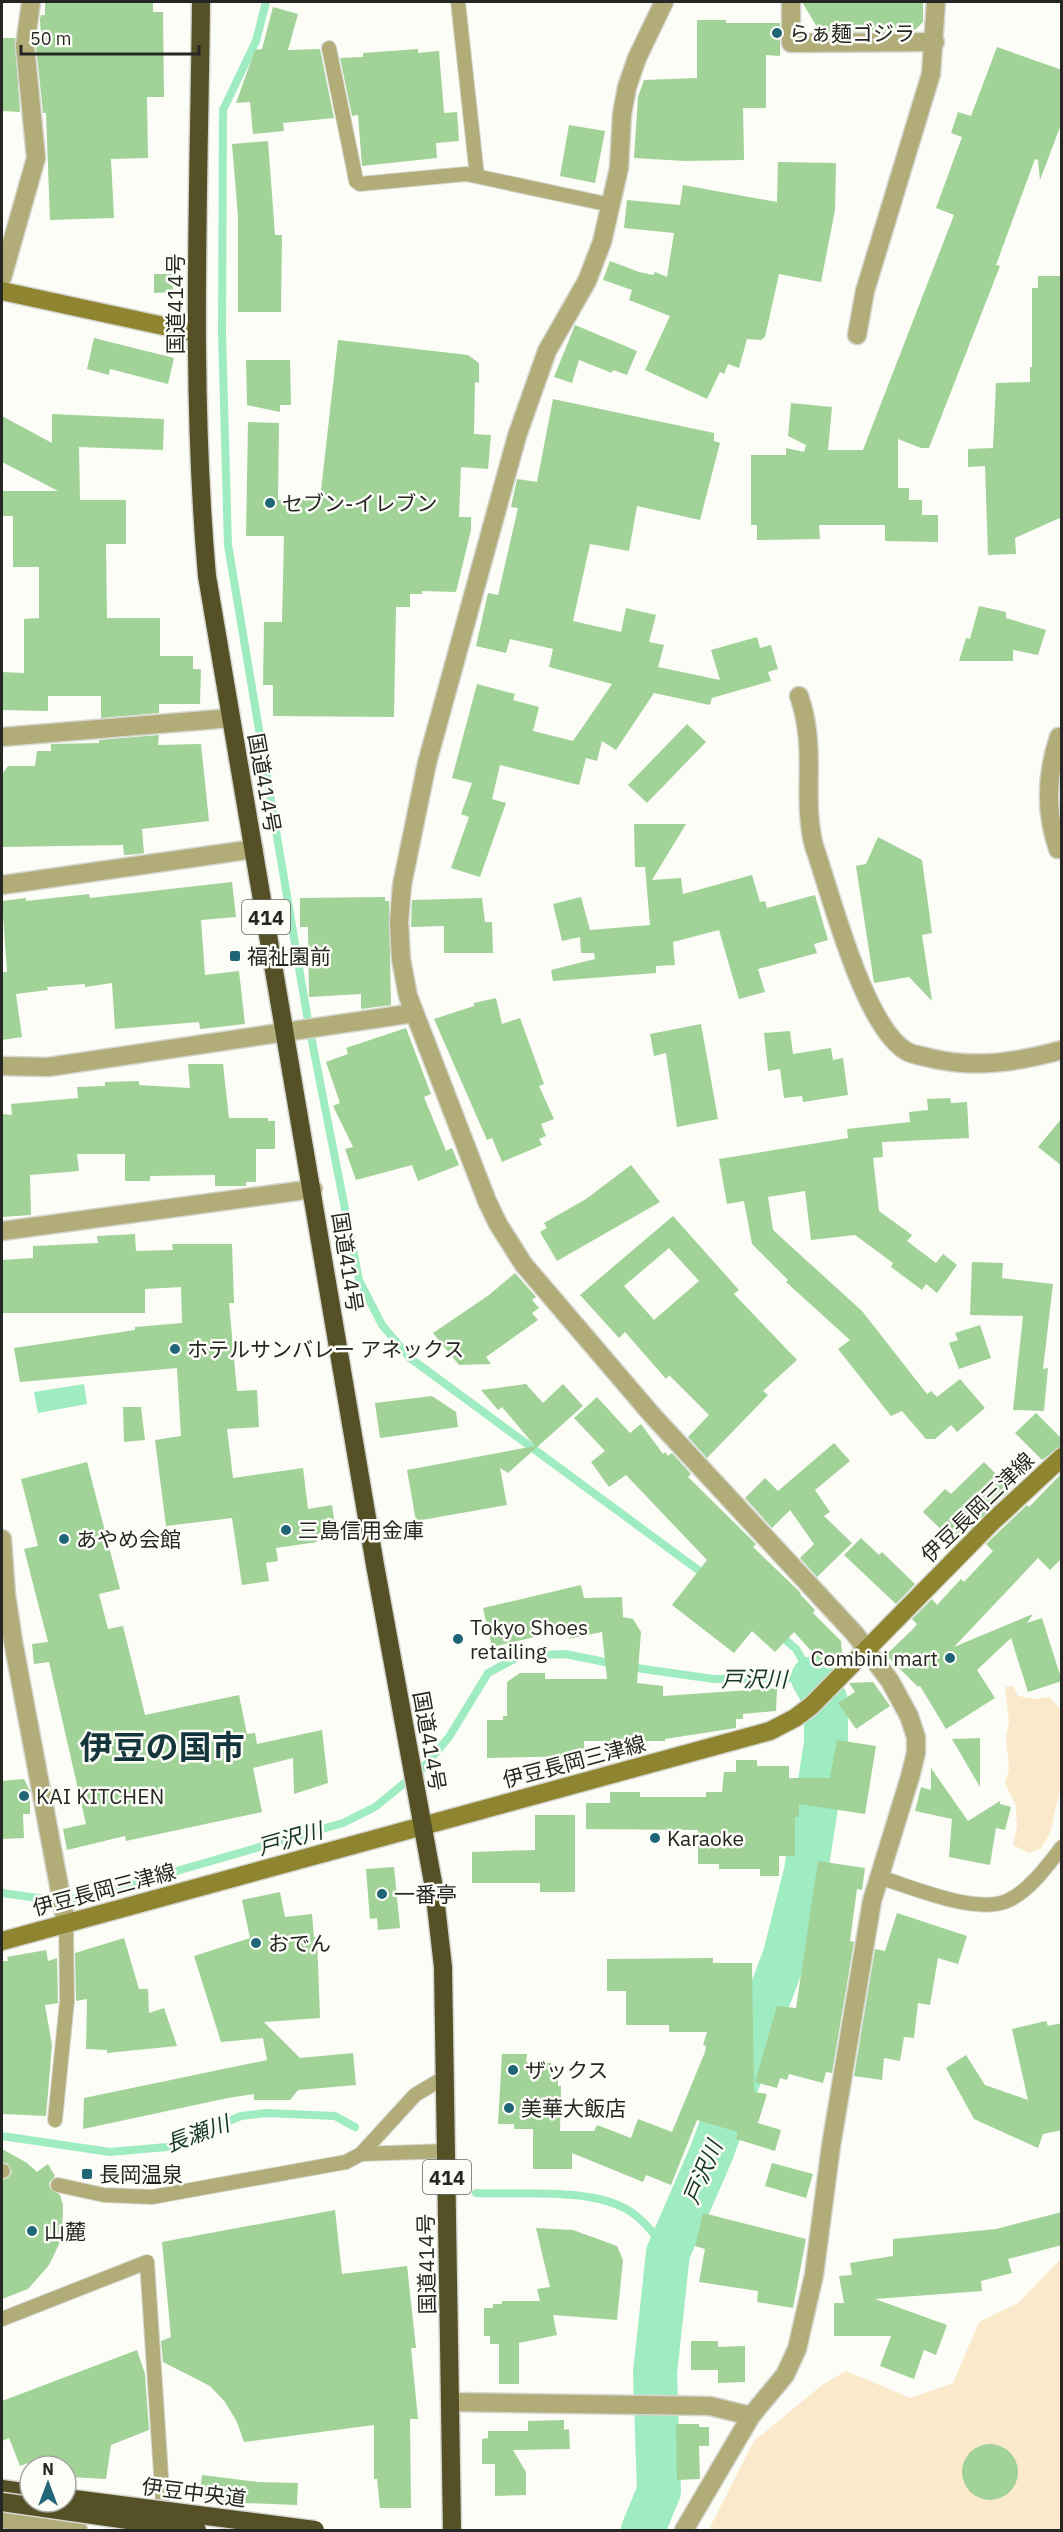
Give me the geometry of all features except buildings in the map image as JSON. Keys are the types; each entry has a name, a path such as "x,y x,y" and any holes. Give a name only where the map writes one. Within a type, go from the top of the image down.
{"highway":[{"name":"国道414号","path":"201,2 196,333 202,520 207,576 231,718 290,1032 313,1189 375,1565 423,1824 443,1967 452,2530"},
{"path":"2,2489 18,2491"},
{"name":"伊豆中央道","path":"78,2500 315,2530"},
{"name":"伊豆中央道","path":"2,2502 197,2530"}],"main road":[{"path":"2,291 196,333"},
{"name":"伊豆長岡三津線","path":"2,1941 423,1824 723,1746 770,1731 795,1718 811,1706 992,1522 1062,1457"}],"street":[{"path":"2,278 36,158 25,46 31,2"},
{"path":"664,2 627,87 622,114 619,168 602,242 587,281 547,351 517,436 419,795 402,885 399,921 401,959 408,996 414,1013 487,1201 524,1265 653,1416 808,1581 867,1649 909,1716 916,1737 912,1769 872,1901 854,2002 814,2275 797,2349 785,2376 751,2416 684,2530"},
{"path":"791,2 792,43 935,42"},
{"path":"857,335 865,291 922,108 935,42 936,2"},
{"path":"799,696 809,730 809,826 814,846 871,1009 891,1038 908,1052 947,1062 987,1064 1024,1060 1062,1050"},
{"path":"2,737 231,718"},
{"path":"1062,737 1059,738 1050,762 1048,793 1050,826 1058,849 1062,849"},
{"path":"2,885 255,849"},
{"path":"2,1066 48,1067 414,1013"},
{"path":"2,1231 313,1189"},
{"path":"2,1539 7,1642 66,1923"},
{"path":"451,2402 710,2406 751,2416"},
{"path":"2,2519 78,2530"}],"lane":[{"path":"458,2 477,176"},
{"path":"329,48 356,181 360,184 452,174 477,176 611,205"},
{"path":"879,1877 947,1897 991,1906 1010,1900 1034,1881 1062,1847"},
{"path":"55,2120 67,2001 66,1923"},
{"path":"58,2185 104,2195 152,2197 345,2162 361,2154 415,2095 445,2077"},
{"path":"361,2154 447,2151"},
{"path":"2,2319 147,2262 165,2530"}],"shaded area":[{"path":"84,1384 87,1404 38,1413 34,1392"},
{"path":"1013,1686 1018,1696 1035,1699 1050,1697 1060,1709 1061,1785 1050,1833 1041,1848 1029,1853 1013,1845 1017,1827 1016,1806 1005,1783 1009,1769 1006,1737 1009,1722 1005,1687"},
{"path":"1061,2259 1061,2530 711,2530 710,2527 754,2441 822,2385 846,2371 910,2398 953,2383 979,2322 1018,2303"}],"waterway":[{"path":"266,2 256,41 223,110 222,333 228,545 308,1021 359,1280 382,1325 410,1358 705,1575"},
{"path":"780,1635 796,1649 813,1678"},
{"name":"戸沢川","path":"2,1893 52,1900 83,1898 343,1823 375,1807 423,1768 449,1737 488,1673 520,1656 565,1654 615,1664"},
{"name":"戸沢川","path":"629,1667 714,1679 813,1678"},
{"name":"戸沢川","path":"643,2530 659,2491 655,2373 668,2253 711,2154 785,1955 806,1871 826,1743 826,1701 813,1678"},
{"name":"長瀬川","path":"2,2136 110,2152 167,2147 241,2116 266,2113 335,2116 355,2127"},
{"name":"長瀬川","path":"476,2193 556,2194 597,2199 616,2204 642,2221 668,2253"}],"place":[{"name":"らぁ麺ゴジラ","path":"777,33"},
{"name":"セブン-イレブン","path":"270,503"},
{"name":"福祉園前","path":"235,956"},
{"name":"ホテルサンバレー アネックス","path":"175,1349"},
{"name":"三島信用金庫","path":"286,1530"},
{"name":"あやめ会館","path":"64,1539"},
{"name":"Tokyo Shoes retailing","path":"458,1639"},
{"name":"Combini mart","path":"950,1658"},
{"name":"KAI KITCHEN","path":"24,1796"},
{"name":"Karaoke","path":"655,1838"},
{"name":"一番亭","path":"382,1894"},
{"name":"おでん","path":"256,1943"},
{"name":"ザックス","path":"513,2070"},
{"name":"美華大飯店","path":"509,2108"},
{"name":"長岡温泉","path":"87,2174"},
{"name":"山麓","path":"32,2231"}],"district":[{"name":"伊豆の国市","path":"162,1746"}]}
